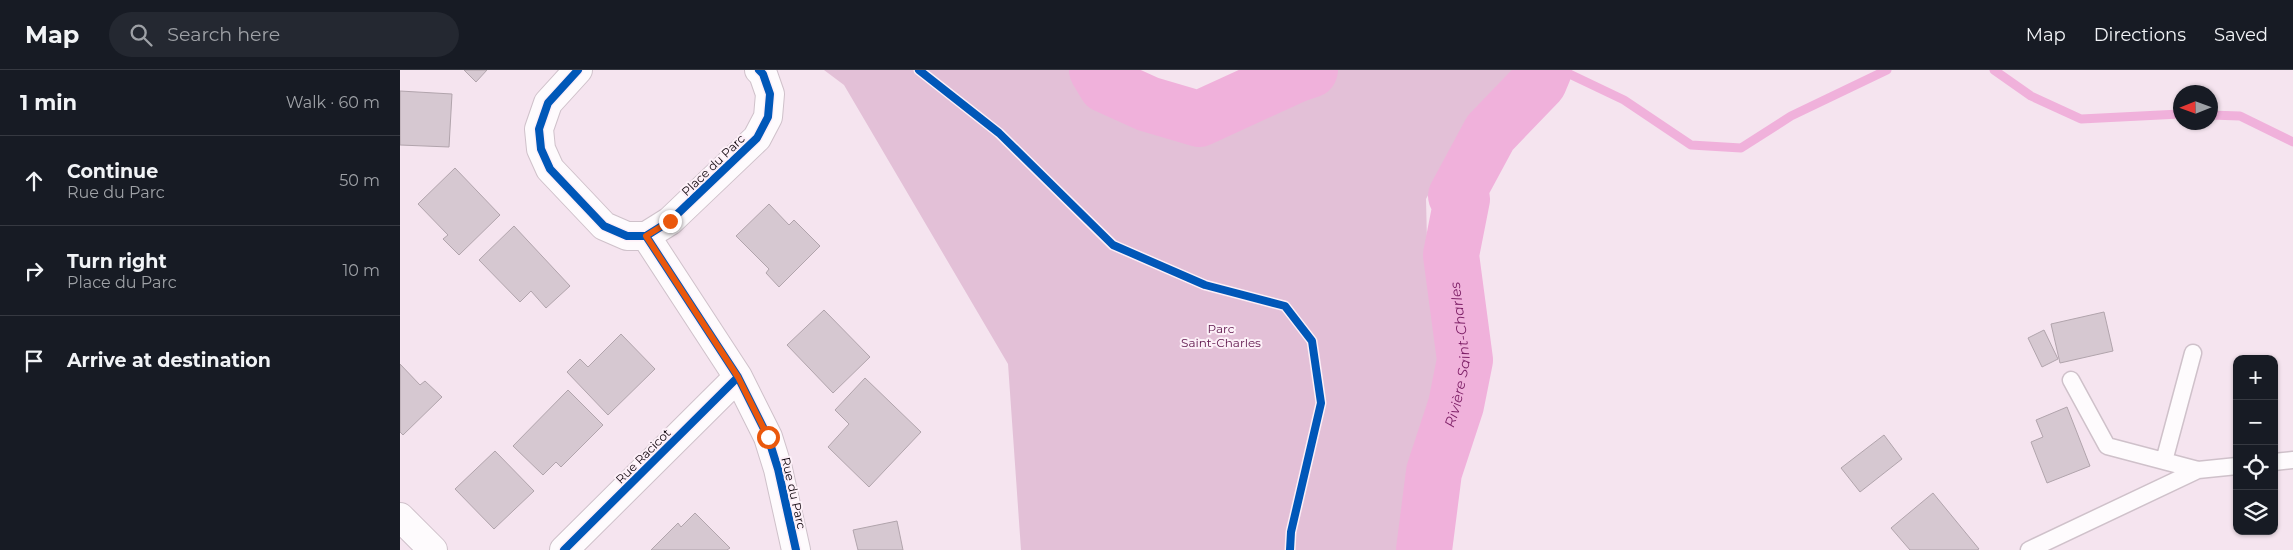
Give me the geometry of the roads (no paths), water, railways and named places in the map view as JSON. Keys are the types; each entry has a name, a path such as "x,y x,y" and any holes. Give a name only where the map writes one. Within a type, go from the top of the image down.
{"street":[{"path":"578,70 548,103 539,129 541,149 550,169 604,226 627,236 646,236"},
{"name":"Place du Parc","path":"646,236 670,221 757,138 768,117 770,94 763,74 758,70"},
{"name":"Rue du Parc","path":"646,236 738,377 768,437 778,469 796,550"},
{"name":"Rue Racicot","path":"564,550 738,377"},
{"path":"400,517 433,550"}],"lane":[{"path":"2164,461 2193,353"},
{"path":"2072,380 2107,446 2198,470"},
{"path":"2278,462 2293,460"},
{"path":"2029,550 2198,470 2233,466"}],"waterway":[{"name":"Rivière Saint-Charles","path":"1097,70 1106,85 1148,104 1199,119 1310,70"},
{"name":"Rivière Saint-Charles","path":"1424,550 1434,472 1456,405 1465,360 1451,255 1462,199 1456,196 1490,133 1539,82 1544,70"},
{"path":"1561,70 1624,100 1691,145 1741,148 1791,116 1887,70"},
{"path":"1994,70 2031,96 2081,119 2173,114"},
{"path":"2218,115 2240,116 2293,142"}],"park label":[{"name":"Parc Saint-Charles","path":"1221,335"}]}
